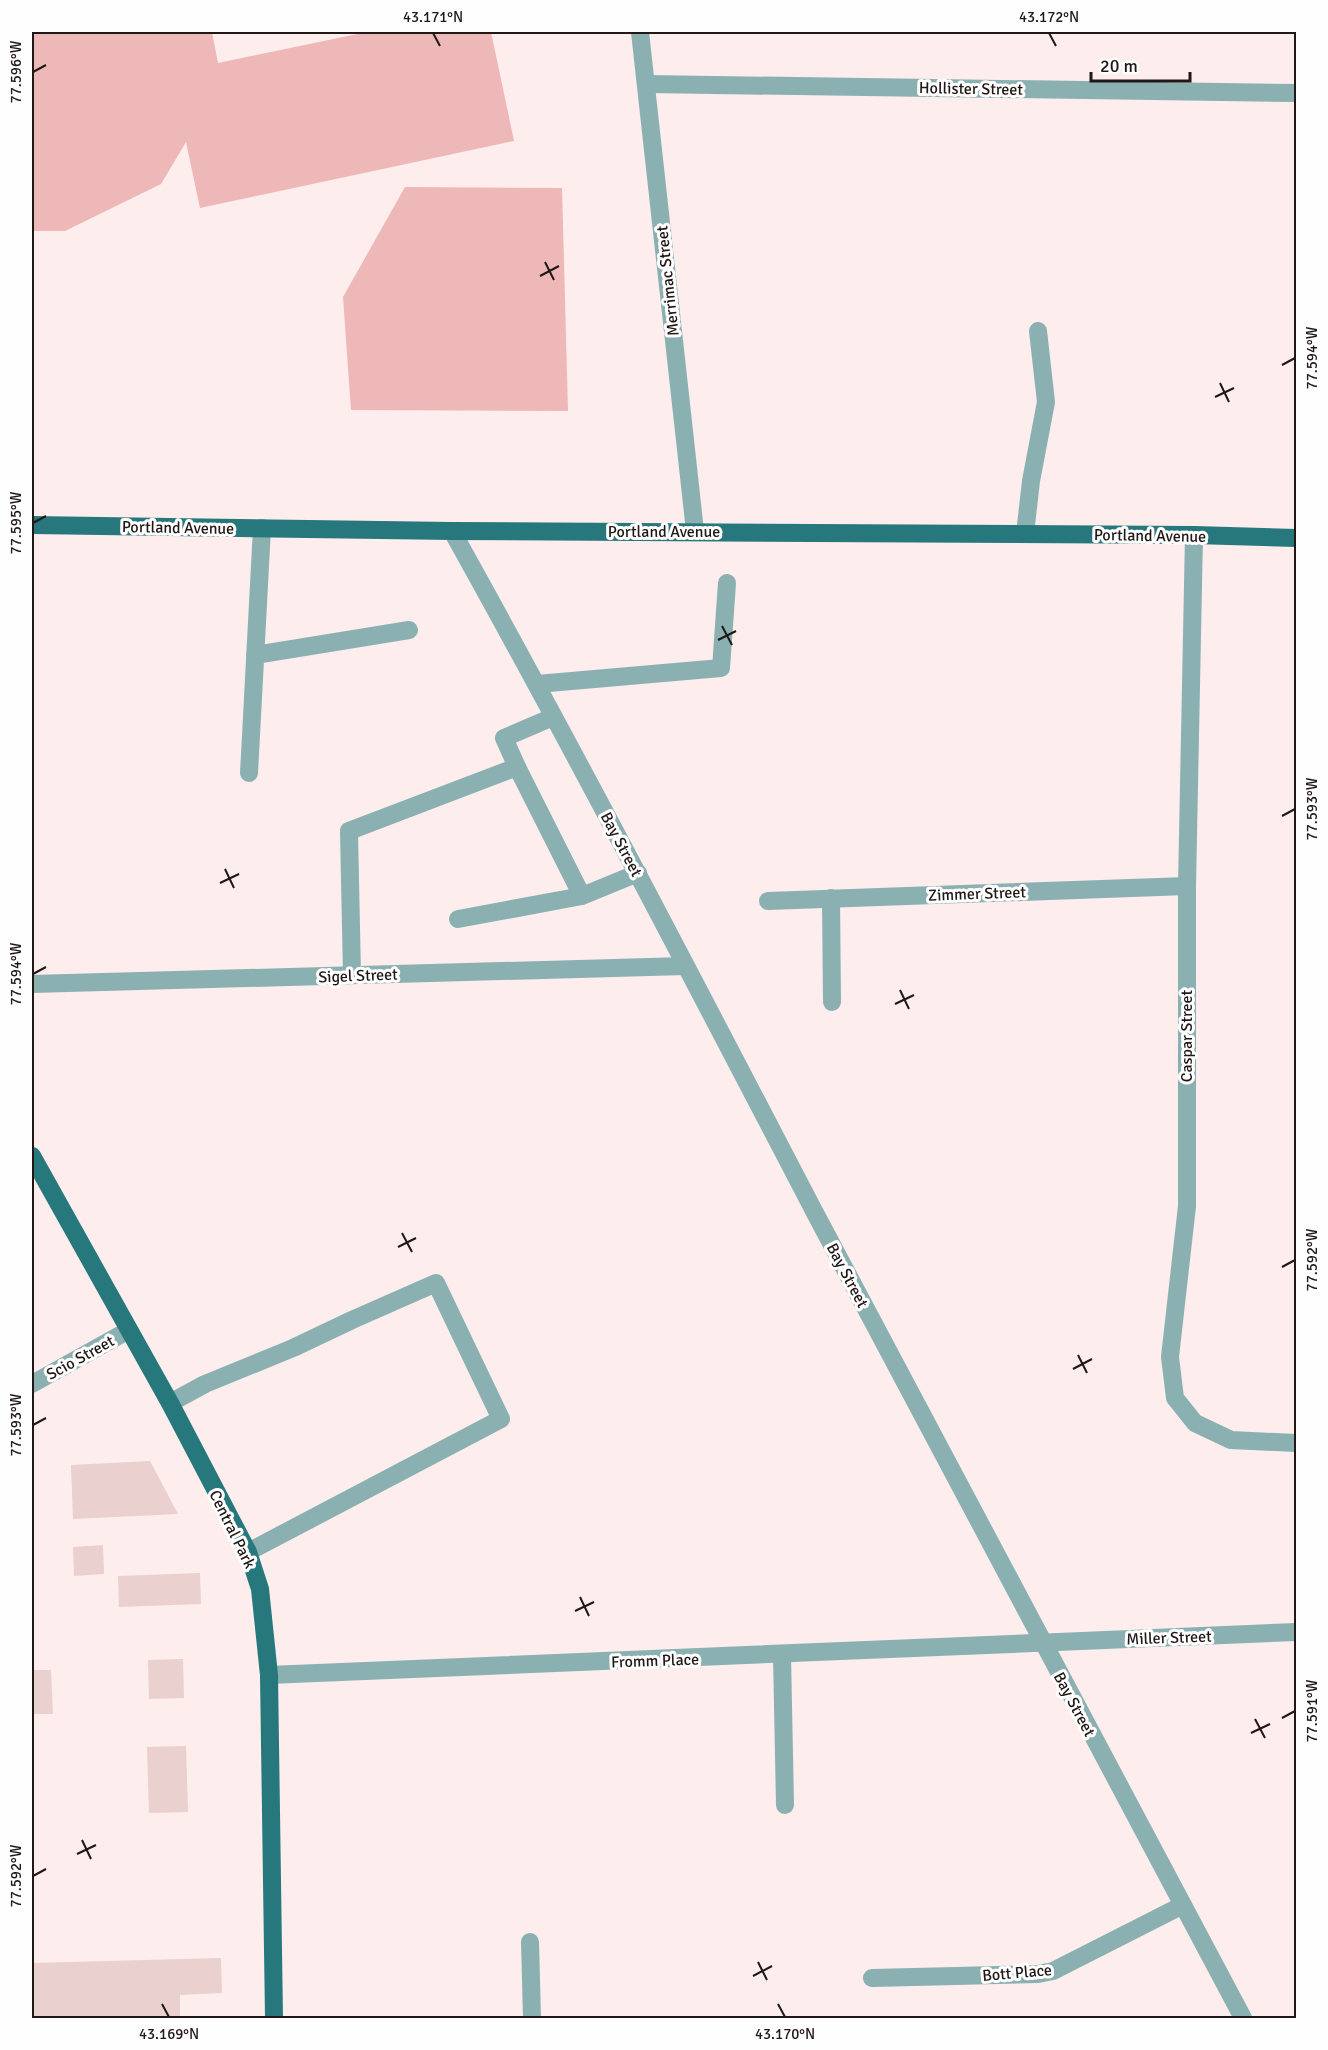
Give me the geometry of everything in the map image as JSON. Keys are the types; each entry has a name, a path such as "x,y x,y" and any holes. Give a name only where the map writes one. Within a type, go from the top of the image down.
{"main road":[{"name":"Portland Avenue","path":"32,525 452,531 1194,535 1296,538"},
{"name":"Central Park","path":"32,1156 170,1403 248,1552 261,1589 269,1675 274,2019"}],"street":[{"name":"Merrimac Street","path":"640,32 695,531"},
{"name":"Hollister Street","path":"646,84 1296,93"},
{"path":"1025,534 1031,481 1046,402 1038,331"},
{"path":"249,773 262,528"},
{"name":"Bay Street","path":"452,531 638,873 1041,1642 1243,2019"},
{"name":"Caspar Street","path":"1194,535 1187,886 1187,1206 1170,1357 1175,1398 1195,1424 1231,1440 1296,1443"},
{"path":"537,684 721,669 727,582"},
{"path":"255,655 409,630"},
{"path":"553,717 504,738 582,896"},
{"path":"352,975 349,831 517,767"},
{"path":"458,919 582,896 638,873"},
{"name":"Zimmer Street","path":"768,901 1187,886"},
{"path":"831,898 832,1002"},
{"name":"Sigel Street","path":"32,984 685,966"},
{"path":"170,1403 204,1384 293,1348 436,1283 501,1419 248,1552"},
{"name":"Scio Street","path":"32,1384 129,1330"},
{"name":"Miller Street","path":"1041,1642 1296,1632"},
{"name":"Fromm Place","path":"269,1675 782,1655 1041,1642"},
{"path":"782,1655 785,1805"},
{"name":"Bott Place","path":"872,1978 1038,1974 1053,1971 1183,1905"},
{"path":"530,1942 532,2019"}],"shaded area":[{"path":"32,32 212,32 218,63 367,32 491,32 514,141 200,208 186,142 161,184 65,231 32,231"},
{"path":"405,187 562,188 568,411 351,410 343,297"}],"building":[{"path":"150,1461 178,1514 73,1519 71,1465"},
{"path":"103,1545 104,1574 74,1576 73,1547"},
{"path":"200,1573 201,1604 119,1607 118,1576"},
{"path":"183,1659 184,1698 149,1699 148,1660"},
{"path":"32,1670 51,1670 53,1714 32,1714"},
{"path":"186,1746 188,1812 149,1813 147,1747"},
{"path":"221,1958 222,1993 180,1995 180,2018 32,2018 32,1963"}]}
